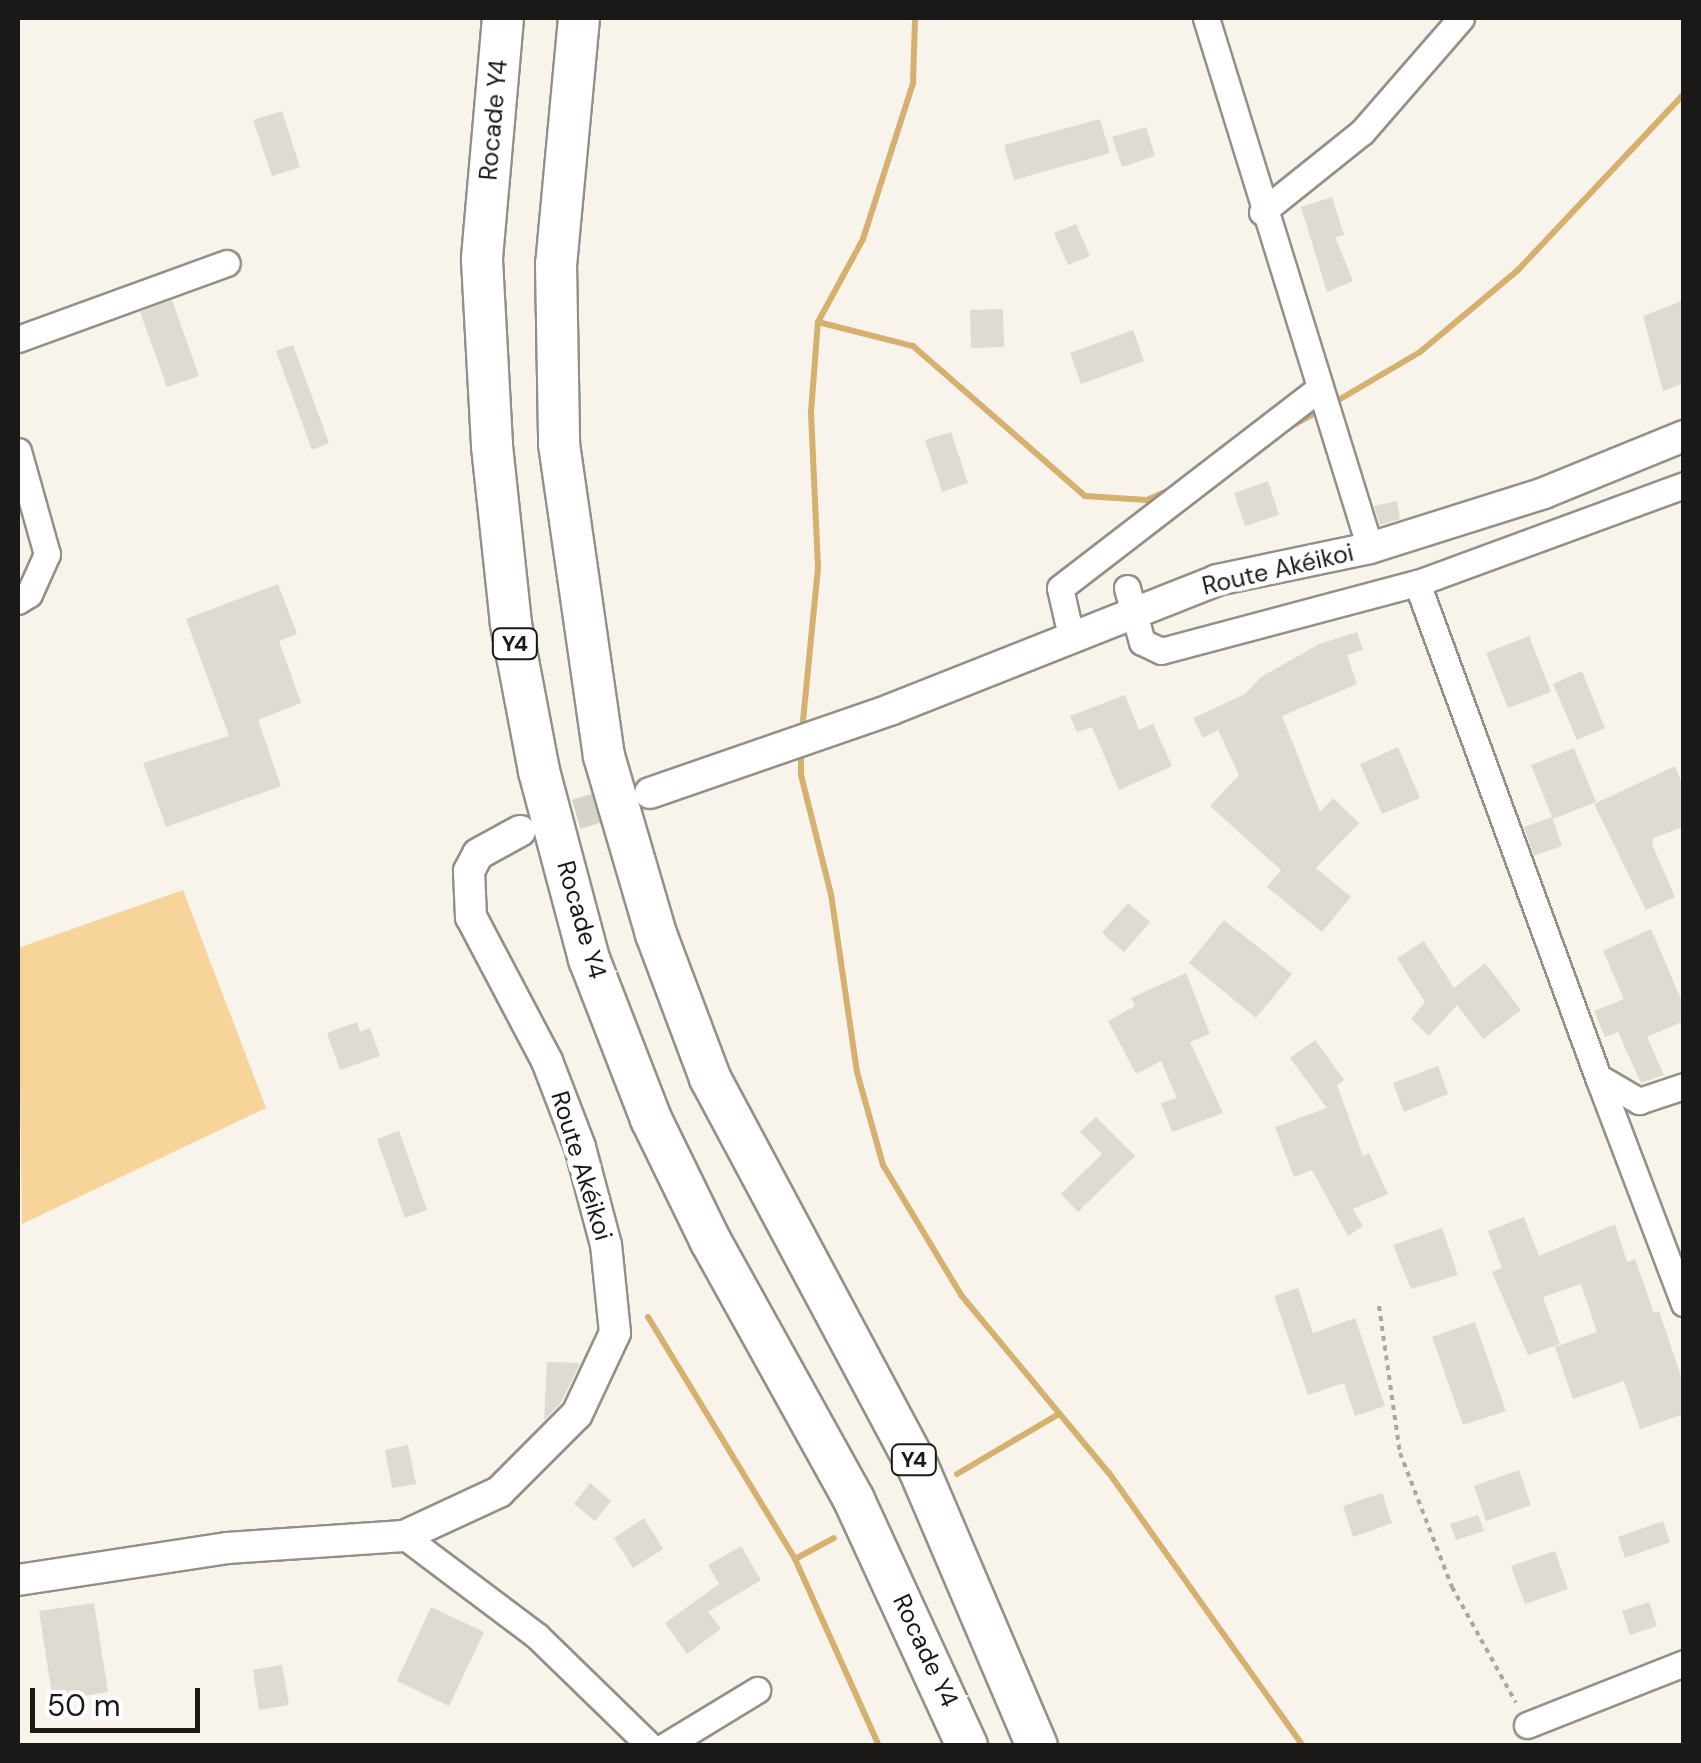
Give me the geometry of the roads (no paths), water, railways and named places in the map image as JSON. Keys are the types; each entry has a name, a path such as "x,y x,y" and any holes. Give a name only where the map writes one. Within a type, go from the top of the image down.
{"highway":[{"name":"Rocade Y4","path":"503,18 482,260 492,446 512,624 532,734 589,959 651,1119 710,1240 854,1500 967,1746"},
{"name":"Y4","path":"579,22 556,264 558,444 604,756 656,934 710,1078 918,1467 1037,1746"}],"street":[{"path":"1206,18 1317,390 1370,548"},
{"path":"1262,212 1362,132 1461,18"},
{"path":"18,339 227,264"},
{"path":"1071,636 1060,588 1317,390"},
{"name":"Route Akéikoi","path":"650,793 892,709 1071,636 1128,600 1370,548 1544,493 1684,436"},
{"path":"18,451 48,554 30,594 18,601"},
{"path":"1128,600 1142,642 1161,651 1417,583 1684,484"},
{"path":"1417,583 1684,1303"},
{"name":"Route Akéikoi","path":"18,1580 227,1548 404,1536 470,1510 528,1470 577,1414 614,1333 606,1245 580,1147 547,1061 471,917 469,871 478,854 520,831"},
{"path":"1598,1077 1640,1101 1684,1086"},
{"path":"404,1536 537,1636 650,1746"},
{"path":"1527,1725 1684,1663"},
{"path":"665,1746 757,1690"}],"waterway":[{"path":"802,731 818,567 811,412 818,322 863,239 913,83 915,18"},
{"path":"1330,405 1420,352 1518,270 1684,94"},
{"path":"818,322 913,346 1085,496 1147,500 1169,490"},
{"path":"1282,431 1319,411"},
{"path":"801,748 801,775 831,894 857,1072 883,1165 961,1295 1109,1473 1303,1746"},
{"path":"648,1317 795,1559 879,1746"},
{"path":"957,1474 1059,1414"},
{"path":"795,1559 834,1538"}],"tunnel":[{"path":"533,827 638,796"}]}
